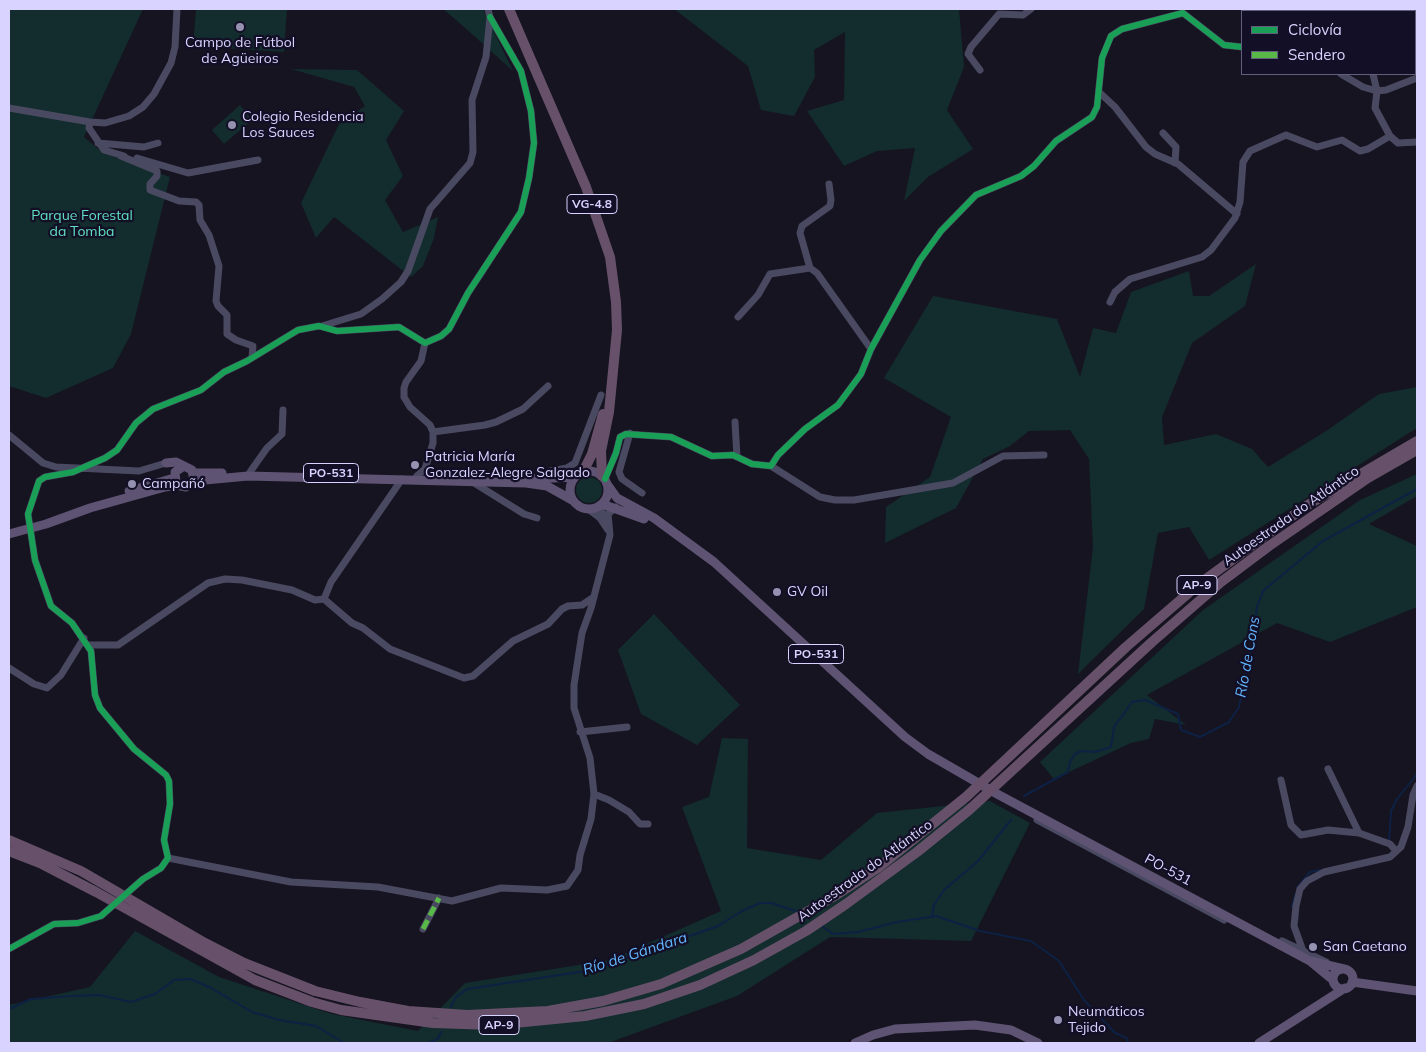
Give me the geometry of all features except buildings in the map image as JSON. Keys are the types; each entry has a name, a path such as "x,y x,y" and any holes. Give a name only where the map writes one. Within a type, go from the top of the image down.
{"highway":[{"name":"VG-4.8","path":"509,9 586,187 610,257 617,321 610,412 601,459 605,480"},
{"path":"514,9 525,46"},
{"name":"VG-4.8","path":"579,475 592,454 613,372"},
{"name":"Autoestrada do Atlántico","path":"9,851 40,863 88,888 255,980 312,1002 372,1016 433,1023 494,1025 585,1016 644,1004 700,985 754,960 806,931 909,858 969,810 1009,766 1126,647 1199,584 1306,506 1417,442"},
{"name":"Autoestrada do Atlántico","path":"9,840 80,871 205,943 280,979 360,1002 408,1011 467,1015 548,1011 603,1001 661,984 741,950 825,902 879,866 1009,766 1221,582 1269,546 1368,478 1417,450"}],"main road":[{"path":"175,478 166,463 176,462 190,468 194,476"},
{"name":"PO-531","path":"9,534 134,495 175,478 184,466"},
{"name":"PO-531","path":"175,478 186,487 194,476 222,473 417,476 426,473 539,479 595,472 605,480 617,498 654,518 733,578 906,737 961,774 1310,961"},
{"path":"572,500 570,490 579,475"},
{"name":"PO-531","path":"194,476 398,481 470,480 547,486 579,506 588,509 601,505 616,507 673,532"},
{"name":"PO-531","path":"9,528 175,478"},
{"path":"601,505 607,495 605,480"},
{"path":"1310,961 1329,964"},
{"path":"1310,961 1334,983 1345,988"},
{"name":"PO-531","path":"1329,964 1344,969"},
{"path":"1314,1006 1334,983 1336,972 1344,969 1351,973 1352,982"},
{"path":"1259,1043 1352,982 1417,991"},
{"path":"855,1043 873,1035 896,1029 975,1025 1011,1030 1038,1043"}],"street":[{"path":"9,108 105,123 129,116 143,107 164,79 173,55 177,9"},
{"path":"425,343 441,336 456,318 468,293 521,212 529,178 534,143 528,98 521,71 490,17 488,9"},
{"path":"980,70 968,54 971,47 999,14 1023,15 1031,9"},
{"path":"771,466 778,454 806,429 838,405 861,374 871,348 920,260 940,231 976,195 1021,176 1034,166 1056,141 1092,117 1099,92 1102,58 1111,36 1122,30 1181,11 1224,45 1241,47"},
{"path":"9,949 54,924 78,923 101,916 138,883 161,868 168,858 164,840 170,804 169,781 166,775 134,749 100,708 95,695 87,642 52,606 35,560 28,514 39,481 45,477 80,470 112,454 136,423 154,409 201,390 224,372 298,330 361,314 394,290 408,271 430,209 470,162 473,152 472,100 486,57 490,17"},
{"path":"1343,75 1363,86 1376,90 1386,90 1417,78"},
{"path":"1373,75 1376,90 1375,108 1390,136 1398,143 1417,142"},
{"path":"1099,92 1115,108 1146,147 1155,154 1175,163 1237,214"},
{"path":"90,122 89,128 97,143 104,150 157,171 157,176 150,184 150,190 179,201 196,202 199,205 200,220 209,235 219,266 216,301 218,306 227,315 227,334 236,340 254,346 252,357"},
{"path":"1163,134 1176,147 1175,163"},
{"path":"1110,302 1115,292 1130,280 1202,257 1222,237 1237,214 1243,162 1250,151 1286,135 1317,147 1342,140 1360,151 1368,149 1390,136"},
{"path":"97,143 144,147 158,143"},
{"path":"121,156 150,160 188,173 258,160"},
{"path":"829,184 830,206 802,226 800,233 810,268 817,273 871,348"},
{"path":"738,317 758,296 770,274 810,268"},
{"path":"319,326 337,330 399,327 425,343"},
{"path":"425,343 421,361 406,382 404,397 410,407 430,425 433,432 433,443 426,473"},
{"path":"433,432 496,422 523,409 548,386"},
{"path":"539,479 550,470 567,468 575,463 601,396"},
{"path":"250,472 267,448 282,434 283,410"},
{"path":"735,422 737,457"},
{"path":"605,480 620,437 630,433 671,436 712,456 725,454 752,464 771,466 820,497 835,500 854,500 953,483 1003,456 1044,455"},
{"path":"630,433 619,472 622,479 642,493"},
{"path":"9,435 50,466 80,470 139,471 166,463"},
{"path":"601,459 604,462 613,459"},
{"path":"470,480 488,494 524,514 537,518"},
{"path":"324,599 331,582 398,481"},
{"path":"488,494 486,485 490,482"},
{"path":"601,505 604,518 608,521"},
{"path":"168,858 291,882 378,887 452,901 502,888 547,890 566,886 578,870 580,855 591,818 594,794 590,758 580,732 574,708 574,685 582,633 594,597 610,535 608,514 616,507"},
{"path":"588,509 603,522 610,535"},
{"path":"87,642 118,646 208,584 225,578 292,590 315,600 324,599 352,623 363,628 390,648 464,678 473,676 513,642 548,624 562,609 568,606 582,605 594,597"},
{"path":"9,668 34,684 47,688 61,675 87,642"},
{"path":"580,732 627,727"},
{"path":"1328,769 1359,833"},
{"path":"1281,780 1291,825 1295,831 1306,836 1328,830 1359,833 1390,844 1396,851"},
{"path":"1303,951 1294,926 1300,889 1307,881 1332,870 1390,857 1400,848 1408,827 1413,795 1417,786"},
{"path":"594,794 609,800 629,812 637,822 648,824"},
{"name":"PO-531","path":"1005,798 1329,964"},
{"name":"PO-531","path":"1005,798 1065,836 1326,974"},
{"path":"423,929 439,898"}],"green space":[{"name":"Parque Forestal da Tomba","path":"9,9 143,9 84,137 102,152 170,177 131,334 113,368 46,398 9,386"},
{"name":"Campo de Fútbol de Agüeiros","path":"196,9 287,9 284,52 193,46"},
{"path":"443,9 483,9 513,71 463,26"},
{"path":"674,9 959,9 964,67 947,110 973,149 928,177 904,201 915,148 877,151 844,166 807,111 844,100 845,32 814,50 815,77 794,116 761,110 748,66"},
{"path":"291,69 357,70 404,111 386,140 403,176 385,200 403,232 438,217 434,238 423,266 411,277 334,217 316,238 301,203 339,124 365,106 354,87"},
{"path":"240,105 252,120 224,144 212,130"},
{"path":"1256,264 1245,306 1192,343 1162,417 1164,445 1216,434 1252,449 1268,467 1326,431 1379,394 1417,387 1417,428 1209,560 1189,527 1158,533 1144,609 1078,674 1093,547 1089,459 1070,430 1029,431 1010,446 983,459 956,508 885,543 886,507 930,477 951,417 884,378 933,296 1057,319 1080,377 1093,328 1116,333 1131,292 1189,271 1193,296 1209,296"},
{"path":"1417,474 1417,496 1369,524 1417,546 1417,607 1330,642 1277,623 1147,695 1186,725 1155,719 1149,739 1131,743 1054,779 1040,762 1203,610 1360,500"},
{"path":"589,477 598,481 602,490 598,499 589,503 580,499 576,490 580,481"},
{"path":"654,614 740,705 697,745 641,714 618,650"},
{"path":"722,738 748,739 747,848 821,860 877,813 990,801 1030,823 971,941 830,937 737,996 608,1043 9,1043 9,1005 90,987 135,931 219,977 332,1014 418,1031 465,983 610,960 721,911 682,807 709,797"}],"waterway":[{"name":"Río de Cons","path":"1024,796 1068,772 1070,762 1075,754 1081,751 1095,752 1111,747 1114,727 1132,702 1145,700 1178,714 1181,730 1200,737 1229,722 1239,707 1252,644 1257,607 1263,591 1323,541 1417,489"},
{"path":"1389,842 1391,811 1397,799 1417,774"},
{"name":"Río de Cons","path":"932,917 934,905 944,890 978,861 1011,820"},
{"path":"1297,888 1310,872 1321,870"},
{"path":"1292,907 1296,893"},
{"name":"Río de Gándara","path":"451,1007 456,997 467,989 593,970 718,926 742,911 760,903 771,903 796,911"},
{"name":"Río de Gándara","path":"823,927 833,934 858,932 897,922 936,916 980,931 1031,941 1059,961 1084,1000 1115,1033 1127,1038 1128,1043"},
{"path":"9,1009 31,999 71,996 99,995 131,1002 155,994 174,980 191,979 211,988 252,1012 279,1020 316,1026 344,1043"},
{"path":"428,1043 438,1039 441,1032"}],"marked path":[{"path":"423,929 439,898"}],"cycle path":[{"path":"605,479 616,453 620,437 626,434 671,437 712,456 733,455 752,464 771,466 778,455 805,429 838,405 861,374 871,349 920,260 941,231 976,195 1021,176 1034,166 1056,141 1092,117 1097,107 1102,58 1111,36 1122,29 1183,13 1224,45 1241,47"},
{"path":"9,949 54,924 78,923 101,916 143,879 161,868 168,858 164,840 170,804 169,781 166,775 134,749 100,708 95,695 91,651 72,623 51,606 35,560 28,514 39,481 45,477 73,472 105,458 117,450 136,423 153,409 201,390 224,372 247,361 298,330 319,326 337,331 399,327 425,343 441,336 449,329 468,293 521,212 529,178 534,143 531,111 521,71 490,17"}],"place":[{"name":"Campo de Fútbol de Agüeiros","path":"240,27"},
{"name":"Colegio Residencia Los Sauces","path":"232,125"},
{"name":"Patricia María Gonzalez-Alegre Salgado","path":"415,465"},
{"name":"Campañó","path":"132,484"},
{"name":"GV Oil","path":"777,592"},
{"name":"San Caetano","path":"1313,947"},
{"name":"Neumáticos Tejido","path":"1058,1020"}]}
